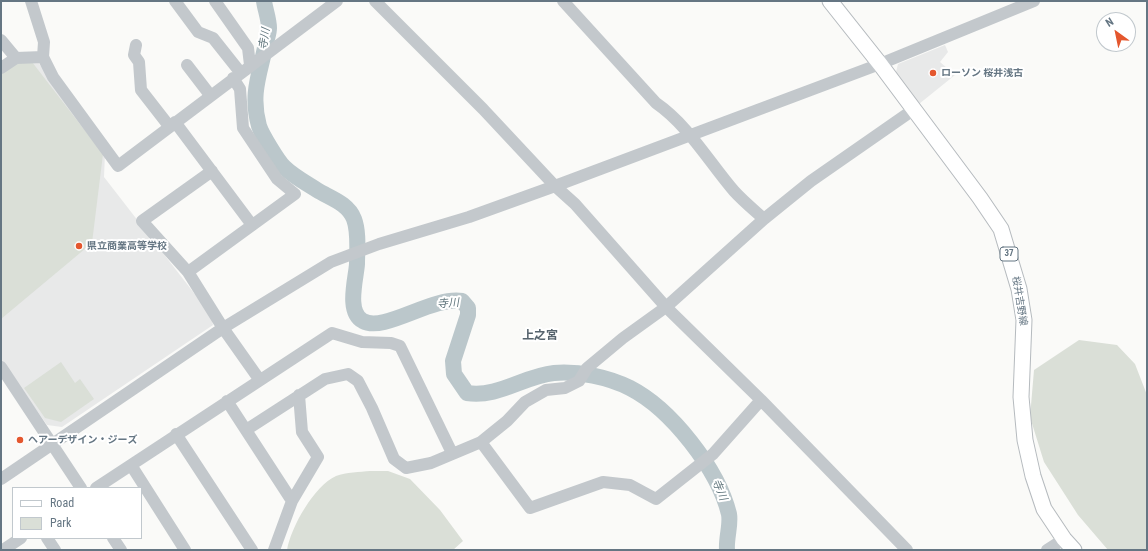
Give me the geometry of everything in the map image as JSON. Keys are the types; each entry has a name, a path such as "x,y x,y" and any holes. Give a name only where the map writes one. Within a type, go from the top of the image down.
{"main road":[{"name":"桜井吉野線","path":"830,1 880,64 980,198 1001,229 1019,289 1024,320 1021,397 1025,440 1033,476 1044,509 1069,545"}],"street":[{"path":"31,1 44,42 43,57 53,77 118,166 274,46 337,1"},
{"path":"175,1 198,32 213,38 236,75 240,89 243,128 277,179 295,194 188,272"},
{"path":"215,1 248,48 250,65"},
{"path":"375,1 483,109 555,186 575,204 666,307 761,400 907,550"},
{"path":"563,1 656,103 664,108 690,136 735,192 764,219"},
{"path":"1,479 223,328 331,262 379,244 469,216 555,186 690,136 880,64 1034,1"},
{"path":"1,40 16,58"},
{"path":"136,45 134,55 139,62 141,90 212,171 252,225"},
{"path":"1,68 16,58 43,57"},
{"path":"187,65 210,95"},
{"path":"246,430 325,379 348,374 358,381 372,408 394,459 406,468 431,463 481,442 507,421 525,402 546,390 565,388 579,381 587,368 623,338 666,307 764,219 812,181 913,110"},
{"path":"212,171 142,221 188,272 223,328 259,379"},
{"path":"98,487 259,379 332,333 362,342 391,343 400,346 452,453"},
{"path":"1,367 79,487"},
{"path":"274,550 292,501 318,457 302,432 299,395"},
{"path":"481,442 530,508 603,482 630,485 656,499 713,454 761,400"},
{"path":"226,401 292,501"},
{"path":"176,434 252,550"},
{"path":"131,465 185,550"},
{"path":"3,550 20,539"},
{"path":"48,539 55,550"},
{"path":"114,539 121,550"},
{"path":"1047,550 1069,545"}],"shaded area":[{"name":"ローソン 桜井浅古","path":"945,45 948,52 940,62 955,75 919,104 895,76 898,64"},
{"name":"県立商業高等学校","path":"32,54 105,153 104,177 211,315 213,325 62,427 47,425 1,360 1,70"}],"green space":[{"path":"24,58 32,62 103,154 92,243 1,319 1,72"},
{"path":"1079,340 1117,345 1135,364 1147,395 1147,550 1108,550 1078,515 1044,462 1030,417 1034,370"},
{"path":"61,362 75,383 80,379 94,399 61,422 45,418 24,388"},
{"path":"370,471 388,471 410,479 440,510 463,541 453,550 287,550 298,519 312,498 328,481 340,475"}],"waterway":[{"name":"寺川","path":"264,1 269,28 256,93 255,103 259,126 270,148 284,167 317,190 333,198 351,213 356,224 357,236 357,264 353,303 358,317 363,321 372,323 383,322 396,319 437,304 450,301 462,301 468,308 468,315 453,361 454,374 467,393 478,394 500,390 543,375 554,373 573,373 603,378 621,384 646,398 661,410 691,442 715,478 729,514 727,550"}],"place":[{"name":"ローソン 桜井浅古","path":"933,73"},
{"name":"県立商業高等学校","path":"79,246"},
{"name":"ヘアーデザイン・ジーズ","path":"20,440"}],"district":[{"name":"上之宮","path":"540,336"}]}
